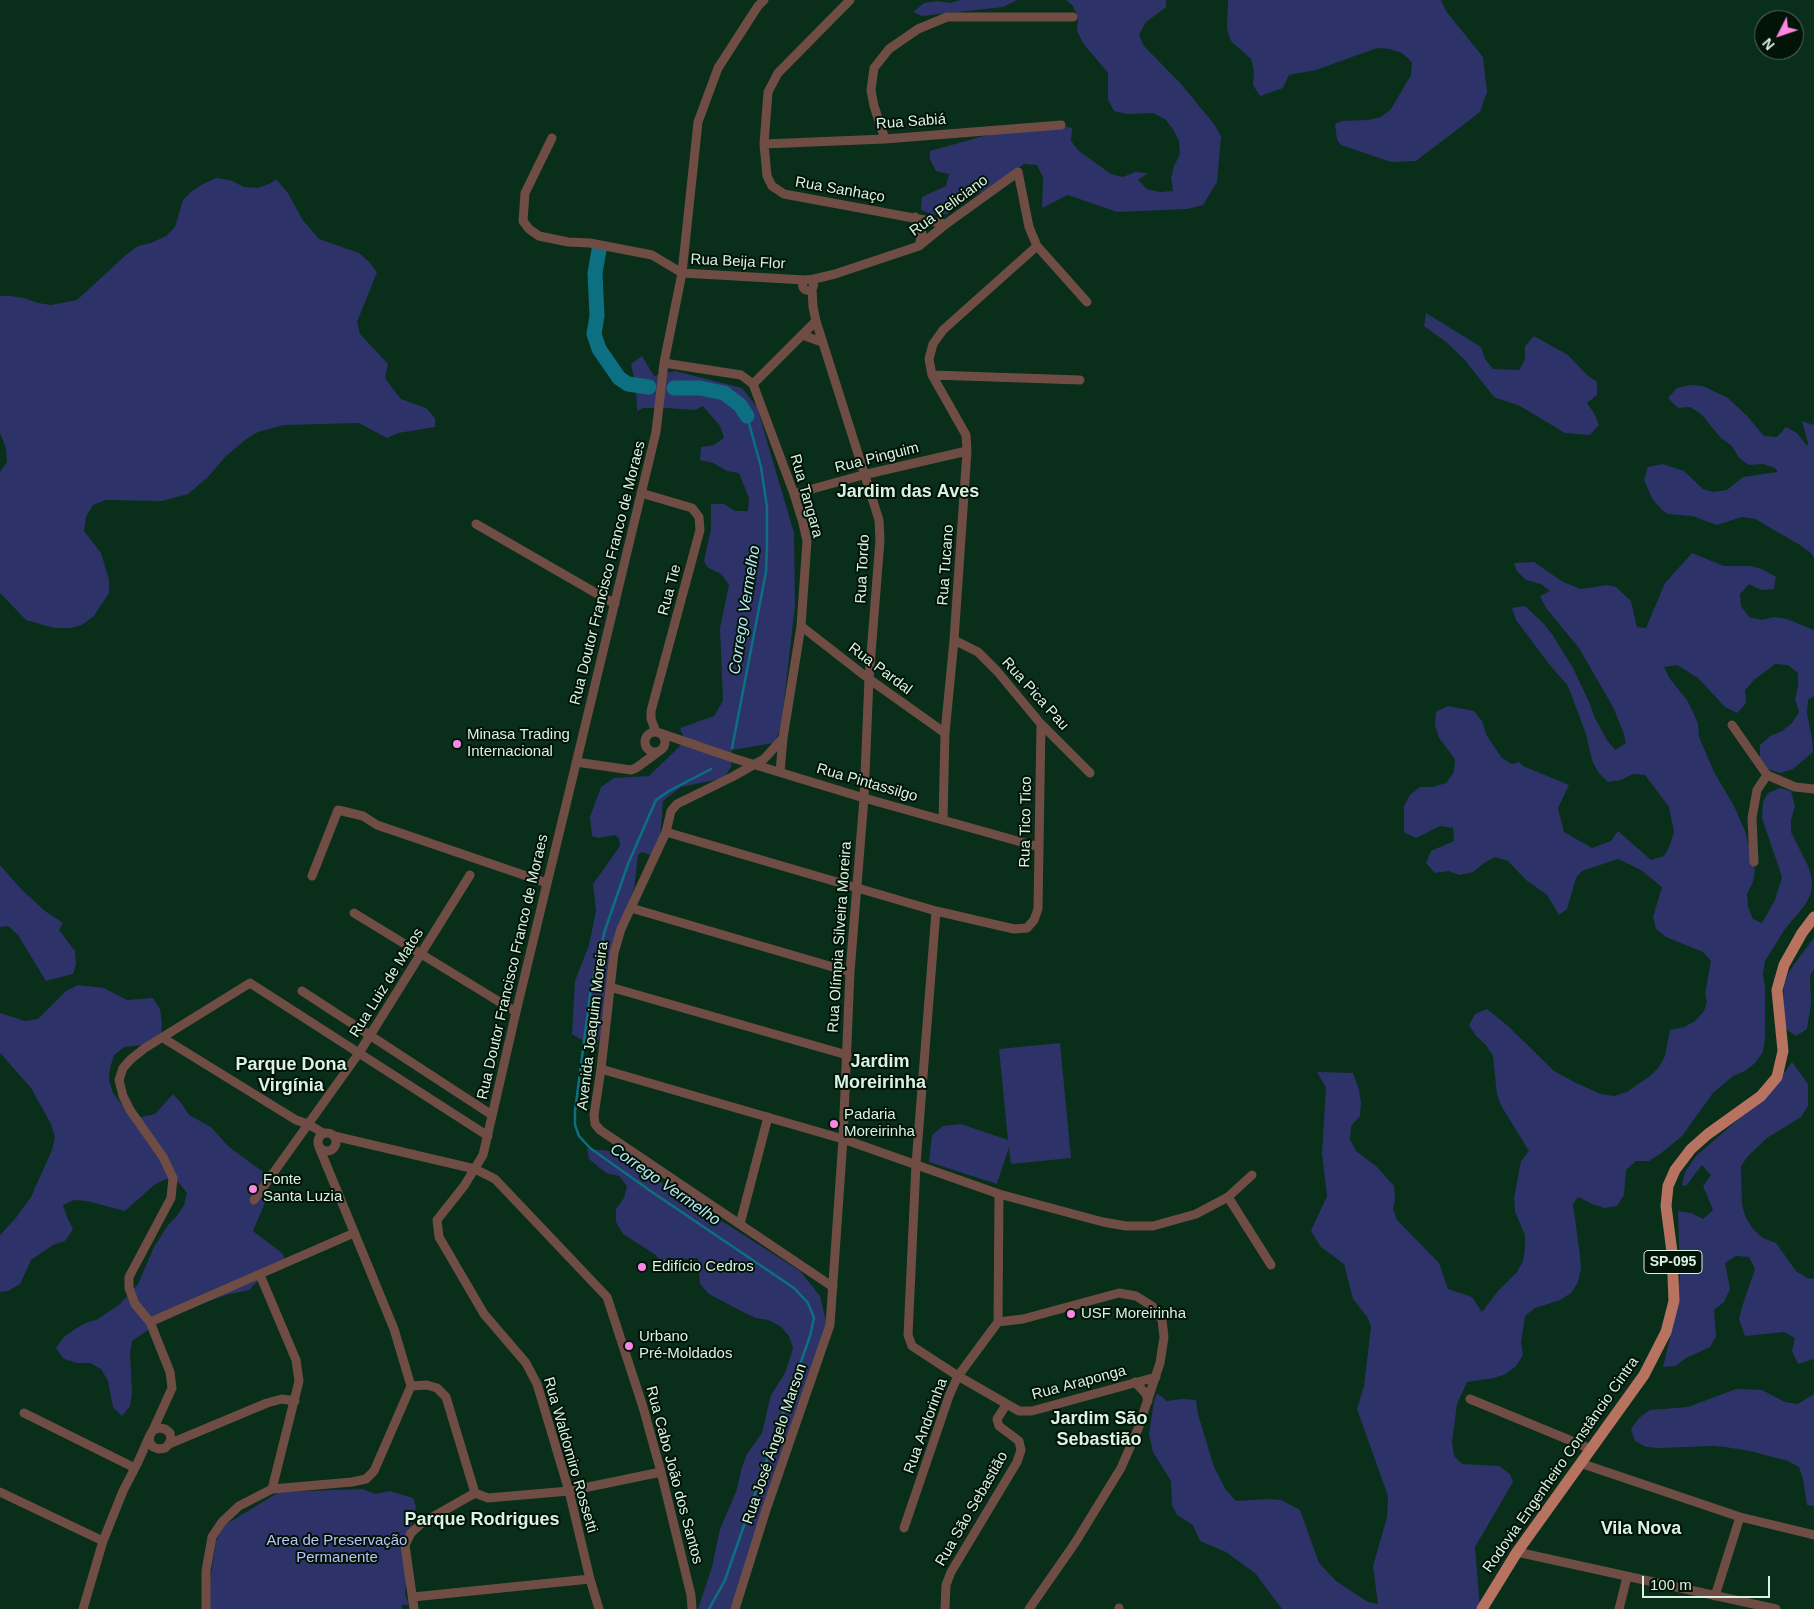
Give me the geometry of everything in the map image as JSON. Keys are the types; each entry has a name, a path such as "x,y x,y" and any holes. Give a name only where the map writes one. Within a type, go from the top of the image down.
{"main road":[{"name":"Rodovia Engenheiro Constâncio Cintra","path":"1482,1609 1517,1552 1644,1374 1666,1332 1674,1301 1672,1252 1666,1206 1668,1186 1675,1170 1691,1150 1708,1134 1761,1096 1777,1077 1783,1051 1777,990 1784,965 1802,933 1814,917"}],"street":[{"name":"Rua Doutor Francisco Franco de Moraes","path":"475,1169 483,1155 488,1136 516,1012 656,432 664,363 682,272 698,122 718,68 758,6 764,0"},
{"name":"Rua Sanhaço","path":"850,0 778,73 768,92 764,144 767,176 772,186 784,194 946,224"},
{"path":"885,138 874,106 871,90 874,68 889,49 918,29 947,18 1073,17"},
{"name":"Rua Sabiá","path":"764,144 885,138 1061,125"},
{"path":"552,138 525,193 523,221 529,229 539,236 568,242 590,242 652,255 682,272"},
{"name":"Rua Peliciano","path":"808,285 919,246 1018,172 1029,227 1037,246"},
{"path":"915,217 920,225 922,234 919,246"},
{"path":"1037,246 1087,302"},
{"name":"Rua Tucano","path":"943,820 945,734 954,640 967,451 966,435 932,375 930,359 933,344 943,330 1037,246"},
{"name":"Rua Beija Flor","path":"682,272 793,278 808,285"},
{"path":"791,344 816,321 808,285"},
{"path":"664,363 741,375 753,384 791,344 806,324 813,308"},
{"name":"Rua Tordo","path":"816,321 863,475 879,520 880,540 869,679 864,798"},
{"path":"802,335 822,342"},
{"path":"932,375 1080,380"},
{"name":"Rua Tangara","path":"753,384 794,494 807,541 801,626 782,738 780,772"},
{"name":"Rua Pinguim","path":"794,494 863,475 967,451"},
{"name":"Rua Tie","path":"641,493 692,508 699,517 700,530 650,711 651,719 658,732"},
{"path":"476,524 614,604"},
{"name":"Rua Pardal","path":"801,626 869,679 945,734"},
{"name":"Rua Pica Pau","path":"954,640 978,652 997,671 1041,724 1090,773"},
{"name":"Rua Tico Tico","path":"936,911 1014,929 1027,928 1034,920 1038,909 1041,724"},
{"path":"1732,725 1767,775 1795,787 1814,789"},
{"path":"576,762 631,770 636,768 662,750 665,739 658,732 648,734 636,768"},
{"name":"Rua Pintassilgo","path":"658,732 736,759 864,798 1039,847"},
{"name":"Avenida Joaquim Moreira","path":"782,738 771,753 755,764 678,804 671,811 666,832 621,929 614,953 602,1069 594,1115 595,1124 600,1130 833,1287"},
{"path":"645,745 650,752 688,742"},
{"path":"732,777 736,769 736,759"},
{"path":"1754,862 1752,818 1757,790 1767,775"},
{"name":"Rua Olímpia Silveira Moreira","path":"833,1287 844,1139 850,972 864,798"},
{"path":"312,876 338,810 363,816 377,825 547,883"},
{"path":"666,832 936,911"},
{"name":"Rua Luiz de Matos","path":"254,1200 371,1035 470,875"},
{"path":"631,908 850,972"},
{"name":"Rua Araponga","path":"936,911 916,1164 908,1335 912,1346 958,1376 1019,1411 1032,1411 1156,1377"},
{"path":"354,913 516,1012"},
{"path":"83,1609 103,1541 123,1491 172,1388 170,1372 150,1322 135,1304 129,1288 129,1277 171,1198 173,1178 163,1157 130,1110 123,1096 119,1080 123,1068 145,1048 250,983 488,1136"},
{"path":"610,987 847,1055"},
{"path":"302,991 492,1115"},
{"path":"163,1038 306,1127 323,1134 327,1133 333,1144 326,1162"},
{"path":"602,1069 844,1139 999,1194 1103,1222 1126,1226 1153,1226 1196,1214 1228,1197 1252,1175"},
{"path":"740,1224 768,1117"},
{"path":"306,1127 322,1150 333,1144"},
{"path":"206,1609 206,1570 212,1537 222,1522 239,1506 272,1489 352,1482 366,1479 374,1471 412,1386 394,1330 319,1145 320,1136 323,1134"},
{"name":"Rua Cabo João dos Santos","path":"333,1144 353,1141 475,1169 495,1179 607,1297 643,1406 661,1472 691,1595 692,1609"},
{"name":"Rua Waldomiro Rossetti","path":"475,1169 437,1220 439,1237 484,1314 526,1363 537,1384 599,1609"},
{"path":"999,1194 998,1322 1023,1319 1119,1293 1136,1296 1152,1306 1162,1320 1164,1337 1156,1377 1138,1429 1121,1468 1075,1543 1029,1609"},
{"path":"1228,1197 1271,1265"},
{"path":"150,1322 354,1234"},
{"path":"260,1275 296,1360 299,1380 272,1489"},
{"name":"Rua José Ângelo Marson","path":"735,1609 766,1510 830,1325 833,1287"},
{"name":"Rua Andorinha","path":"904,1528 918,1492 949,1396 958,1376 998,1322"},
{"path":"1135,1382 1143,1389 1148,1401"},
{"path":"412,1386 427,1385 437,1388 446,1397 475,1494"},
{"path":"137,1465 169,1444 267,1403 282,1399 295,1401"},
{"path":"1470,1399 1591,1448"},
{"path":"166,1404 167,1431 171,1439 169,1444"},
{"name":"Rua São Sebastião","path":"945,1609 946,1584 951,1572 1017,1462 1021,1450 1018,1441 999,1426 997,1419 1006,1404"},
{"path":"24,1412 137,1465"},
{"path":"151,1432 159,1428 185,1437"},
{"path":"151,1432 149,1441 153,1447 159,1450"},
{"path":"1580,1463 1740,1517 1814,1535"},
{"path":"414,1609 405,1545 412,1532 422,1523 475,1494 488,1498 568,1491 661,1472"},
{"path":"0,1492 103,1541"},
{"path":"1715,1596 1740,1517"},
{"path":"1517,1552 1776,1609"},
{"path":"1619,1609 1627,1577"},
{"path":"413,1597 590,1579"}],"green space":[{"path":"960,0 1017,0 1003,7 922,16 913,12 924,3 937,1 950,3"},
{"path":"1066,0 1166,0 1166,7 1145,23 1139,35 1144,46 1181,84 1214,124 1221,136 1217,182 1203,205 1187,209 1117,212 1068,195 1042,208 1043,177 1037,165 1024,164 992,187 968,198 947,214 934,215 921,210 922,197 946,186 949,174 936,171 930,159 930,151 991,134 1059,125 1072,128 1071,141 1079,151 1111,174 1123,177 1135,172 1148,173 1138,180 1147,189 1160,192 1173,191 1171,178 1180,154 1179,141 1173,129 1165,119 1153,113 1127,114 1114,111 1108,100 1108,73 1083,43 1077,31 1078,18 1073,6"},
{"path":"1228,0 1441,0 1446,11 1483,57 1487,92 1480,112 1416,161 1391,162 1341,145 1337,140 1335,124 1342,121 1368,120 1381,117 1391,109 1411,75 1412,62 1402,53 1390,49 1377,48 1316,70 1289,75 1283,88 1260,96 1253,85 1254,72 1251,59 1231,41 1227,29"},
{"path":"216,178 230,180 244,187 258,188 276,179 288,193 302,219 319,239 359,253 369,262 377,272 357,322 360,334 388,364 385,378 401,399 426,408 435,418 435,427 398,433 387,438 359,423 284,425 258,432 245,440 188,494 162,501 106,500 93,505 86,517 84,531 101,553 109,580 109,593 94,616 82,625 70,628 54,628 26,620 0,593 0,472 7,462 6,448 0,433 0,296 24,298 51,305 77,300 138,246 151,243 166,236 175,227 183,200 192,191"},
{"path":"1426,313 1481,347 1485,359 1493,369 1519,370 1525,359 1525,346 1534,336 1568,355 1586,374 1597,382 1597,395 1587,403 1599,425 1590,435 1565,433 1520,406 1494,397 1465,360 1446,342 1424,326"},
{"path":"642,356 654,376 675,371 742,388 757,407 794,533 795,605 781,728 774,743 732,750 731,767 724,778 681,787 663,801 659,850 655,857 642,852 638,855 634,888 613,949 609,1009 596,1048 572,1034 575,981 589,945 596,911 593,884 620,846 619,838 615,835 598,838 592,836 590,817 601,787 614,778 649,776 685,741 680,728 714,716 723,701 720,628 729,585 721,574 707,567 704,561 711,529 711,504 724,504 735,511 748,511 749,498 739,473 727,471 713,463 700,460 701,447 714,445 724,438 720,426 703,406 695,410 643,408 637,411 636,388 631,364"},
{"path":"1690,385 1703,386 1728,398 1764,436 1777,437 1786,427 1797,433 1807,446 1808,443 1802,421 1814,425 1814,558 1811,553 1800,545 1755,519 1742,517 1717,525 1692,516 1668,514 1653,500 1644,480 1648,467 1663,464 1684,471 1703,489 1713,492 1727,490 1743,477 1778,472 1775,468 1763,464 1749,465 1739,458 1732,446 1721,438 1701,414 1690,407 1678,408 1668,398 1677,388"},
{"path":"1692,553 1724,566 1750,566 1762,569 1776,577 1774,589 1761,590 1749,584 1740,594 1741,606 1749,617 1762,620 1774,617 1787,619 1814,630 1814,696 1808,700 1807,713 1813,752 1793,769 1780,773 1768,769 1760,758 1760,745 1770,736 1782,731 1792,723 1799,712 1795,699 1798,673 1788,665 1775,664 1754,680 1745,690 1746,703 1737,713 1725,707 1698,678 1677,665 1664,667 1693,712 1698,724 1699,737 1714,772 1734,806 1745,831 1755,870 1753,882 1747,894 1748,907 1753,919 1762,923 1775,900 1782,877 1762,818 1763,802 1768,793 1780,788 1791,791 1795,806 1791,820 1791,832 1809,868 1812,881 1811,893 1805,905 1785,929 1765,961 1763,974 1765,987 1765,1039 1763,1052 1755,1063 1745,1071 1733,1076 1713,1093 1682,1136 1649,1161 1636,1161 1626,1170 1624,1195 1617,1206 1604,1208 1578,1197 1573,1204 1581,1269 1578,1282 1571,1293 1560,1300 1535,1308 1525,1316 1521,1342 1523,1355 1516,1366 1506,1374 1494,1378 1467,1382 1457,1404 1452,1442 1454,1456 1462,1464 1499,1466 1510,1474 1513,1482 1475,1547 1480,1609 1282,1609 1255,1573 1226,1552 1200,1541 1193,1525 1177,1515 1172,1505 1171,1481 1153,1452 1149,1434 1157,1393 1167,1401 1196,1400 1198,1414 1214,1467 1226,1490 1236,1501 1281,1500 1300,1510 1319,1563 1336,1581 1368,1602 1378,1604 1373,1566 1387,1517 1388,1496 1357,1409 1364,1386 1371,1327 1368,1318 1353,1299 1344,1264 1321,1247 1311,1231 1327,1196 1322,1153 1326,1088 1317,1072 1353,1073 1361,1103 1360,1116 1351,1126 1350,1139 1356,1151 1377,1167 1394,1186 1395,1200 1393,1208 1397,1220 1439,1263 1448,1289 1472,1297 1482,1312 1498,1291 1517,1272 1523,1261 1525,1235 1515,1212 1514,1198 1521,1161 1529,1151 1502,1107 1497,1095 1493,1056 1469,1025 1475,1014 1487,1009 1508,1026 1554,1071 1601,1094 1614,1096 1627,1092 1650,1076 1659,1067 1665,1056 1670,1030 1684,1027 1695,1021 1704,1011 1707,1002 1705,994 1711,961 1703,952 1666,937 1656,929 1653,917 1662,887 1641,870 1618,859 1582,871 1576,878 1567,909 1559,915 1547,895 1526,880 1508,861 1495,857 1473,872 1460,875 1448,871 1435,873 1426,863 1431,851 1454,841 1453,828 1440,826 1416,838 1404,832 1404,806 1410,795 1420,787 1433,787 1446,783 1454,772 1455,759 1439,738 1435,725 1436,712 1448,706 1474,711 1482,721 1487,736 1502,758 1512,764 1519,762 1523,766 1569,785 1558,808 1564,832 1592,848 1611,841 1618,831 1651,860 1664,856 1674,832 1669,807 1645,775 1633,774 1621,780 1608,782 1598,772 1592,760 1586,734 1568,686 1516,620 1512,608 1525,606 1552,634 1573,668 1594,716 1607,740 1615,750 1626,743 1623,731 1613,707 1579,648 1546,608 1540,596 1550,591 1541,584 1526,580 1517,571 1514,563 1534,562 1563,582 1581,589 1607,585 1616,587 1631,601 1637,627 1646,628 1665,583"},
{"path":"0,865 22,890 45,911 63,923 59,930 75,951 76,964 73,974 46,981 18,935 8,926 0,927"},
{"path":"1814,938 1814,968 1810,977 1811,1003 1807,1029 1796,1036 1785,1028 1784,986 1788,974"},
{"path":"78,985 104,988 127,1000 153,998 160,1009 161,1035 151,1044 124,1047 114,1055 109,1080 113,1093 129,1114 142,1117 155,1114 173,1094 189,1115 211,1127 229,1147 262,1171 266,1175 269,1193 253,1231 282,1253 285,1260 262,1277 249,1290 226,1295 189,1308 154,1326 132,1341 130,1354 132,1393 130,1406 122,1416 113,1407 108,1381 101,1369 90,1363 77,1363 64,1359 56,1348 64,1337 75,1329 98,1319 120,1304 138,1284 154,1247 184,1205 187,1193 179,1183 166,1179 154,1185 125,1211 87,1201 74,1200 63,1205 73,1229 65,1241 53,1245 31,1260 20,1284 8,1291 0,1292 0,1235 15,1219 31,1197 52,1150 55,1137 51,1124 31,1088 0,1053 0,1013 25,1021 38,1019 66,991"},
{"path":"1060,1043 1071,1158 1011,1164 1009,1147 997,1184 929,1162 932,1135 943,1126 961,1124 1008,1140 999,1049"},
{"path":"1792,1062 1808,1084 1808,1106 1801,1117 1767,1138 1748,1156 1741,1166 1742,1205 1746,1218 1753,1229 1763,1238 1776,1243 1796,1271 1807,1278 1814,1279 1814,1359 1798,1364 1792,1351 1795,1338 1784,1332 1745,1336 1739,1319 1755,1269 1749,1257 1736,1256 1725,1263 1730,1289 1724,1302 1714,1310 1716,1336 1710,1347 1686,1358 1675,1366 1663,1367 1675,1317 1680,1277 1678,1211 1691,1213 1703,1219 1713,1210 1703,1186 1711,1175 1702,1165 1686,1186 1682,1185 1685,1172 1696,1156 1773,1089"},
{"path":"587,1149 612,1151 800,1271 820,1296 828,1329 790,1437 783,1475 771,1503 735,1609 698,1609 712,1567 720,1529 736,1492 742,1467 747,1454 762,1433 771,1395 785,1373 793,1348 789,1336 780,1326 768,1320 756,1318 709,1294 700,1284 698,1258 672,1260 662,1264 656,1255 623,1234 616,1222 616,1209 624,1198 627,1186 619,1176 606,1173 589,1159"},
{"path":"1736,1389 1762,1390 1785,1402 1798,1404 1814,1394 1814,1506 1807,1505 1799,1467 1788,1461 1750,1451 1725,1447 1659,1448 1646,1447 1635,1441 1631,1429 1639,1418 1650,1410 1688,1407"},
{"name":"Area de Preservação Permanente","path":"363,1489 375,1494 390,1491 413,1498 416,1507 412,1521 405,1594 409,1605 402,1605 402,1609 206,1609 216,1541 225,1525 279,1492"}],"waterway":[{"path":"599,250 595,273 597,316 594,334 599,349 619,378 628,384 649,387"},
{"path":"674,388 700,388 724,393 740,405 747,416"},
{"name":"Corrego Vermelho","path":"732,748 766,572 767,507 761,467 747,416"},
{"name":"Corrego Vermelho","path":"709,1609 725,1580 810,1336 814,1318 808,1303 794,1288 590,1148 579,1136 575,1125 575,1111 591,988 605,930 628,864 656,800 711,769"}],"place":[{"name":"Minasa Trading Internacional","path":"457,744"},
{"name":"Padaria Moreirinha","path":"834,1124"},
{"name":"Fonte Santa Luzia","path":"253,1189"},
{"name":"Edifício Cedros","path":"642,1267"},
{"name":"USF Moreirinha","path":"1071,1314"},
{"name":"Urbano Pré-Moldados","path":"629,1346"}],"district":[{"name":"Jardim das Aves","path":"908,492"},
{"name":"Jardim Moreirinha","path":"880,1072"},
{"name":"Parque Dona Virgínia","path":"291,1075"},
{"name":"Jardim São Sebastião","path":"1099,1429"},
{"name":"Parque Rodrigues","path":"482,1520"},
{"name":"Vila Nova","path":"1641,1529"}]}
